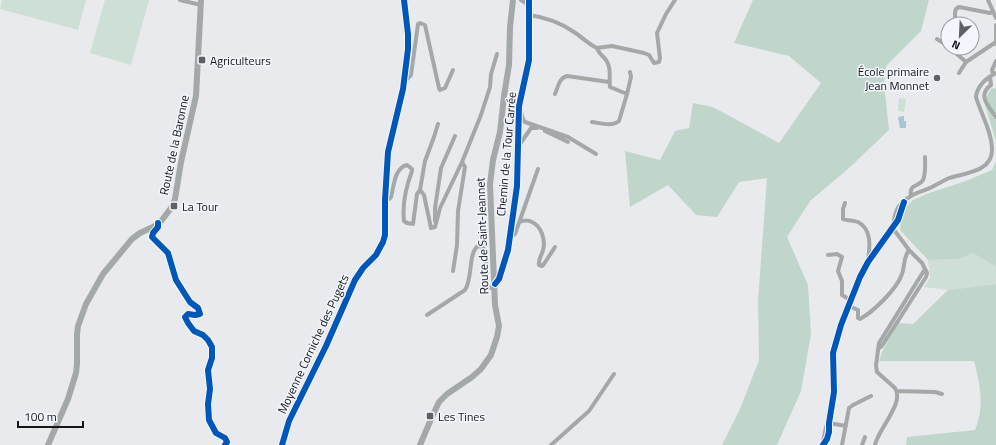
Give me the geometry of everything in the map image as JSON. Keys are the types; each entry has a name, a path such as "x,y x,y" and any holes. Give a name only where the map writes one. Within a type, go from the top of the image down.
{"main road":[{"name":"Route de Saint-Jeannet","path":"420,445 432,417 442,399 477,374 485,365 493,351 498,337 499,326 496,310 490,180 500,132 509,65 510,27 513,0"},
{"name":"Route de la Baronne","path":"48,445 68,399 76,373 78,326 86,304 103,274 132,239 158,223 166,216 175,199 179,171 196,96 201,2"}],"street":[{"path":"180,0 201,2"},
{"name":"Moyenne Corniche des Pugets","path":"282,445 289,421 326,346 355,280 363,268 381,248 385,235 385,200 388,152 404,79 408,44 404,0"},
{"path":"521,0 524,3 529,2"},
{"path":"597,48 612,46 626,49 649,55 654,63 660,62 657,33 675,0"},
{"path":"988,0 996,18"},
{"name":"Chemin de la Tour Carrée","path":"495,286 499,279 508,250 517,186 519,106 529,60 529,2"},
{"path":"955,16 956,9 959,7 990,13 993,12"},
{"path":"529,15 537,16 574,31 597,48 610,67 610,86 627,94"},
{"path":"404,79 407,79 411,74 418,24 420,23 425,25 440,90 445,88 453,70"},
{"path":"959,73 966,62 996,43 996,24"},
{"path":"420,190 424,195 431,228 435,227 440,208 462,162 488,96 491,74 497,54"},
{"path":"961,56 966,62"},
{"path":"996,61 992,70 993,75 991,85 985,89 983,96 989,108 996,117"},
{"path":"592,122 612,125 619,121 631,77 630,72"},
{"path":"823,444 827,439 829,432 834,392 833,354 841,325 852,300 857,283 868,262 892,227 896,211 900,204 911,196 947,179 975,171 985,165 990,158 992,151 989,135 976,97 978,89 993,75"},
{"path":"555,94 560,80 567,76 609,82"},
{"path":"519,106 525,122 568,137 596,154"},
{"path":"385,200 391,197 400,168 407,165 410,166 412,171 407,184 403,211 404,221 406,223 413,224 417,194 420,190 425,161 438,124"},
{"path":"518,147 530,128 533,127 568,142"},
{"path":"436,224 435,208 441,168 454,136"},
{"path":"911,196 911,188 921,182 924,177 925,157"},
{"path":"453,271 457,245 458,211 465,167 462,162"},
{"path":"510,238 515,234 520,222 538,168"},
{"path":"845,203 843,209 843,219 856,222 863,226 869,234 870,245 868,262"},
{"path":"520,222 524,220 530,221 538,225 540,228 544,242 544,249 538,262 539,265 542,266 544,264 555,248"},
{"path":"158,223 152,237 168,253 176,280 190,302 198,308 200,314 188,314 185,317 194,331 203,335 212,347 212,358 208,370 210,389 208,404 209,420 216,433 225,438 227,442 225,445"},
{"path":"875,445 878,436 896,404 898,397 897,391 877,372 876,365 879,343 925,269 908,250 892,227"},
{"path":"870,245 874,248 878,247"},
{"path":"427,315 465,290 468,283 474,252 477,247 483,247 485,252 487,287 490,288 495,286"},
{"path":"849,306 858,310 858,318 860,319 882,302 900,280 903,273 905,255 908,250"},
{"path":"828,255 837,254 842,257 838,271 842,281 842,295 852,300"},
{"path":"551,445 590,411 614,374"},
{"path":"897,391 935,392 942,394"},
{"path":"842,445 849,408 871,396"},
{"path":"829,424 846,426"},
{"path":"862,445 865,437"}],"green space":[{"path":"2,0 86,0 78,30 0,9"},
{"path":"105,0 149,0 131,65 90,53"},
{"path":"753,0 929,0 921,31 886,66 884,84 889,130 848,169 810,201 787,237 808,285 811,334 801,391 777,445 722,445 740,409 759,360 758,301 767,178 739,182 717,217 696,215 668,185 630,207 625,151 660,160 675,131 689,128 693,103 713,107 779,143 821,83 789,56 734,43"},
{"path":"996,88 996,142 984,101 991,89"},
{"path":"899,98 906,99 904,112 898,111"},
{"path":"996,161 996,267 973,253 959,259 928,260 900,230 901,218 906,207 913,200 929,193 966,181 992,170"},
{"path":"973,253 996,267 996,284 948,290 924,287 930,278 928,260 959,259"},
{"path":"996,284 996,445 906,445 907,437 975,430 981,404 978,378 974,361 879,361 882,352 898,323 913,324 948,290"}],"water":[{"path":"904,116 906,128 900,128 898,117"}],"cycle path":[{"path":"282,445 289,421 326,346 355,280 363,268 376,255 385,235 385,200 388,152 403,89 408,49 408,34 404,0"},
{"path":"495,284 499,279 508,250 517,186 519,106 529,60 529,0"},
{"path":"823,445 829,432 834,392 833,353 841,325 860,277 868,262 898,220 904,202"},
{"path":"158,223 158,227 153,233 152,237 168,253 176,280 190,302 198,308 200,314 188,314 185,317 194,331 203,335 212,347 212,358 208,370 210,389 208,404 209,420 216,433 225,438 227,442 225,445"}],"place":[{"name":"Agriculteurs","path":"202,60"},
{"name":"École primaire Jean Monnet","path":"937,78"},
{"name":"La Tour","path":"174,206"},
{"name":"Les Tines","path":"430,416"}]}
